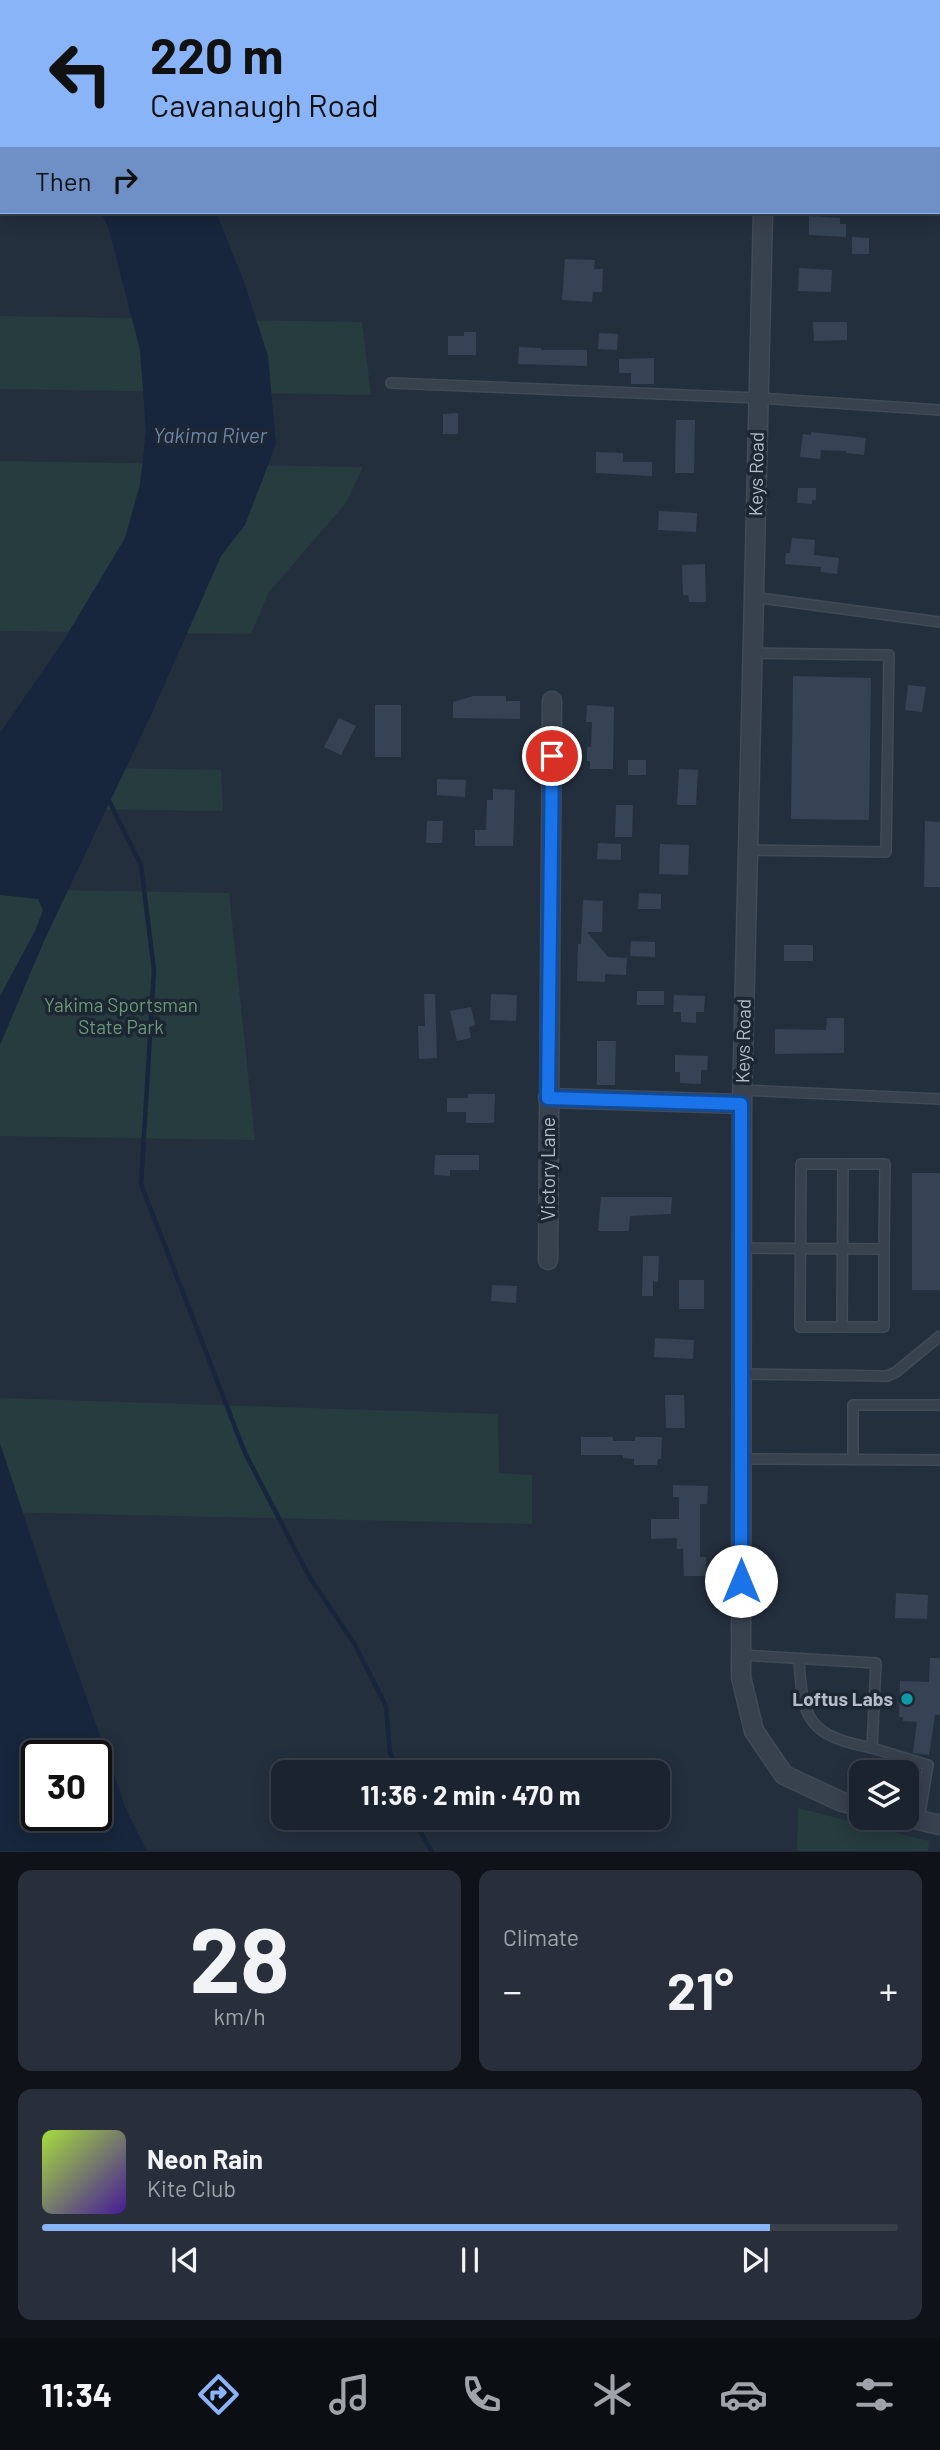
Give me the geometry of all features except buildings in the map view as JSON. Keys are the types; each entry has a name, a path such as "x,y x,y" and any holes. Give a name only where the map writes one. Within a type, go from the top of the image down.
{"street":[{"name":"Keys Road","path":"763,214 742,1097 741,1677 754,1731 784,1775 849,1804"},
{"name":"Victory Lane","path":"548,1260 552,701"},
{"path":"548,1098 742,1097"},
{"path":"919,1820 940,1825"}],"lane":[{"path":"391,383 758,398 940,410"},
{"path":"754,597 940,622"},
{"path":"748,850 886,852 889,655 752,653"},
{"path":"742,1097 940,1099"},
{"path":"801,1164 843,1164 885,1164 884,1327 800,1327 801,1164"},
{"path":"842,1327 843,1164"},
{"path":"741,1248 884,1250"},
{"path":"741,1374 887,1376 896,1372 940,1336"},
{"path":"853,1459 853,1405 940,1405"},
{"path":"741,1459 940,1460"},
{"path":"741,1655 876,1663 872,1748"},
{"path":"799,1659 801,1695 806,1712 816,1724 832,1738 912,1760"},
{"path":"919,1762 928,1765 919,1797"}],"green space":[{"path":"0,316 362,322 371,395 0,389"},
{"path":"0,461 363,467 346,503 269,592 251,634 0,631"},
{"path":"0,766 221,770 223,811 0,808"},
{"name":"Yakima Sportsman State Park","path":"0,889 229,893 255,1140 0,1136"},
{"path":"0,1398 498,1414 499,1473 532,1475 532,1524 0,1512"},
{"path":"798,1808 849,1821 849,1830 885,1830 929,1841 928,1851 797,1851"}],"water":[{"name":"Yakima River","path":"102,214 217,214 244,282 268,356 276,444 245,525 221,556 151,715 44,941 0,1045 0,996 35,931 43,910 38,899 0,895 0,733 64,640 125,538 140,484 146,431 140,350 109,230"},
{"path":"0,1443 101,1740 21,1740 21,1831 112,1831 112,1770 126,1809 147,1851 0,1851"}],"waterway":[{"path":"108,799 141,865 154,970 141,1184 245,1453 310,1578 355,1645 386,1706 390,1753 394,1760"},
{"path":"420,1830 432,1852"}],"place":[{"name":"Loftus Labs","path":"907,1699"}],"route":[{"path":"552,756 548,1098 741,1104 741,1581"}]}
